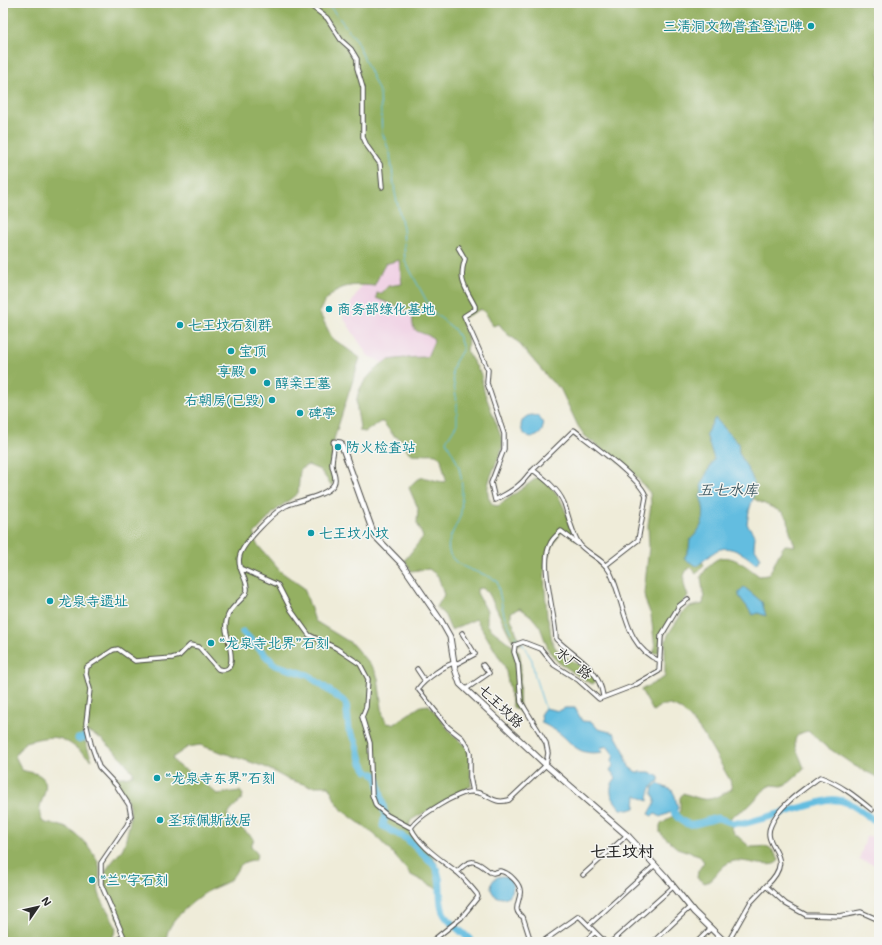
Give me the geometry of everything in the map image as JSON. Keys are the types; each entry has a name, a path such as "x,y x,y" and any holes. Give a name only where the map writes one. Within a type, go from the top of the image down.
{"street":[{"path":"307,3 327,18 341,40 351,49 357,59 356,68 363,88 363,138 380,164 382,187"},
{"path":"458,247 465,259 461,278 465,290 475,306 475,309 464,316 488,370 487,382 504,434 504,449 491,483 495,500 516,488 574,430 612,458 636,480 644,490 646,497 638,540 606,565"},
{"path":"117,942 123,935 101,884 102,863 132,816 129,805 116,785 99,767 91,744 86,723 90,689 86,670 87,667 113,650 118,649 135,661 180,656 190,645 199,647 218,669 222,670 228,668 232,662 230,641 226,628 230,610 245,596 247,589 240,568 239,557 242,549 250,538 276,512 286,505 307,500 322,492 334,483 336,479 331,464 334,442"},
{"name":"七王坟路","path":"334,442 341,443 374,536 409,573 450,637 454,662 460,684 546,765 627,835 655,865 690,907 725,942"},
{"path":"533,470 548,481 563,501 580,545"},
{"path":"660,661 649,657 638,647 629,628 618,593 606,565 561,530 550,542 546,561 549,598 556,627 556,639 571,653 592,668 602,685 603,696 628,688 659,671 660,661 661,636 679,606 688,599"},
{"path":"240,568 278,585 291,610 309,635 336,648 360,664 366,673 368,685 366,707 362,717 370,743 370,788 374,801 387,815 411,828 414,834 436,858 457,872 478,897 461,918 431,942"},
{"path":"462,633 475,654 458,663 454,662 425,681 419,687 419,692 430,703 448,726 462,738 468,747 470,753 470,777 473,792"},
{"name":"水厂路","path":"546,765 548,753 546,743 521,702 518,664 514,652 515,645 523,642 535,645 541,649 554,665 578,680 599,699 603,696"},
{"path":"466,689 489,673 483,665"},
{"path":"416,669 425,681"},
{"path":"411,828 414,822 462,793 473,792 502,802 509,800 546,765"},
{"path":"728,942 750,903 779,871 781,861 769,836 770,825 780,811 796,796 820,777 834,782 853,794 872,810"},
{"path":"583,874 627,835"},
{"path":"457,872 466,862 470,861 476,862 492,873 500,871 511,876 520,888 521,893 516,906 519,915 522,917 531,942"},
{"path":"588,926 655,865"},
{"path":"766,886 786,904 806,915 840,916 861,912 879,920"},
{"path":"611,942 673,887"},
{"path":"653,942 690,907"},
{"path":"542,942 579,916 605,942"},
{"path":"698,942 711,928"},
{"path":"584,942 595,932"},
{"path":"615,938 618,942"}],"shaded area":[{"path":"400,260 402,284 394,284 385,288 382,293 391,305 413,315 412,319 419,332 433,338 434,341 427,357 388,361 384,363 368,356 343,317 362,285 374,286 385,264"},
{"path":"879,835 879,866 859,860 866,837"}],"green space":[{"path":"3,3 879,3 879,778 855,766 824,745 808,731 801,733 796,737 795,741 804,769 790,782 782,786 772,785 767,787 748,807 732,816 729,821 734,833 750,847 768,847 779,860 771,865 734,861 721,868 709,881 705,883 697,878 698,871 704,862 699,855 677,848 660,833 660,825 680,811 680,798 683,793 703,799 712,798 732,789 730,780 703,734 694,722 684,712 674,706 663,705 653,711 641,690 665,677 665,643 669,633 683,612 689,607 703,604 704,598 701,577 708,567 714,561 721,558 728,558 743,564 759,576 768,575 785,545 795,546 789,529 788,519 782,512 756,500 742,491 710,492 700,558 704,565 696,574 690,567 687,570 684,577 684,585 688,596 678,608 669,623 662,638 658,653 653,653 655,648 651,615 644,593 649,547 648,525 651,505 650,493 634,474 585,436 578,426 560,388 551,381 516,340 507,334 499,324 493,326 487,315 481,309 461,319 468,338 467,352 481,374 484,391 503,442 502,450 489,482 489,498 493,505 498,506 538,477 553,488 558,496 567,514 576,540 563,530 555,541 546,562 545,581 547,617 555,647 564,656 586,670 596,681 593,684 588,682 558,662 549,651 540,627 531,616 520,608 511,612 511,619 521,644 517,644 512,640 488,592 482,588 477,589 477,593 487,611 487,624 492,630 519,651 521,666 519,697 521,713 513,707 505,667 476,619 451,630 445,616 437,607 444,595 438,576 429,569 411,571 405,560 423,537 417,523 418,508 409,488 413,483 421,478 444,482 446,480 441,459 436,454 411,454 405,447 402,440 393,435 383,422 380,422 365,432 360,431 357,408 359,390 375,369 389,360 427,357 434,341 433,338 428,335 414,329 413,314 376,298 377,293 382,293 388,286 402,284 399,260 385,264 374,286 356,285 341,288 329,297 319,312 332,338 360,358 334,439 332,466 334,478 332,486 320,470 308,465 300,469 298,493 274,512 254,534 256,543 280,571 304,588 315,621 351,643 374,669 378,678 383,716 387,723 393,724 421,706 429,705 453,735 467,748 470,757 471,786 411,820 409,825 417,841 428,851 437,864 439,886 436,888 411,875 374,834 343,811 335,800 329,786 310,786 287,779 265,767 200,745 188,747 172,758 177,765 199,778 217,794 240,791 243,795 241,800 227,815 254,839 251,846 258,855 255,860 241,865 227,882 208,891 186,908 169,929 167,942 128,942 103,882 107,868 124,846 130,821 130,807 128,801 110,777 125,777 134,774 125,762 110,747 102,740 87,732 82,733 92,760 68,742 55,738 38,739 25,742 15,756 22,770 42,777 46,785 40,807 40,817 43,822 69,829 90,848 94,854 99,865 99,893 113,920 116,930 110,942 85,942 79,937 72,937 68,942 3,942"}],"water":[{"path":"528,415 536,415 543,422 543,430 536,437 528,437 521,430 521,422"},
{"name":"五七水库","path":"715,418 738,443 739,453 756,488 749,511 747,524 755,536 754,547 761,558 756,564 743,554 728,549 715,551 697,566 684,559 689,549 690,540 695,535 703,520 704,514 700,496 702,493 701,484 714,459 706,434"},
{"path":"744,587 762,602 766,616 758,613 753,615 739,596 739,592"},
{"path":"545,708 559,711 565,708 575,708 582,721 592,722 598,729 614,733 624,751 629,767 636,772 650,772 659,777 659,781 650,789 648,801 636,795 635,808 629,810 621,809 611,794 611,786 616,778 610,770 613,766 612,760 614,755 607,746 600,748 603,752 596,753 585,752 577,748 559,733 542,723 541,713"},
{"path":"659,783 662,786 672,790 678,809 660,817 656,814 651,816 649,814 655,803 655,798 652,794 653,787"},
{"path":"502,876 510,879 513,887 510,895 502,898 494,895 491,887 494,879"}],"waterway":[{"path":"327,3 355,38 380,94 382,132 390,153 395,193 403,228 405,261 432,311 454,329 459,337 463,349 455,362 452,372 457,402 457,424 446,441 458,464 461,477 461,512 451,536 448,549 450,555 459,564 497,581 504,615 512,633 519,641"},
{"path":"243,632 275,665 308,675 346,703 349,730 355,739 362,763 367,771"},
{"path":"522,643 532,660 535,677 545,708"},
{"path":"78,739 86,737"},
{"path":"373,774 377,776 385,815 383,826 407,839 434,865 439,877 440,900 443,912 452,924 472,942"},
{"path":"673,811 678,818 688,824 718,818 733,823 746,823 829,800 835,800 847,802 872,819"}],"place":[{"name":"三清洞文物普查登记牌","path":"811,26"},
{"name":"商务部绿化基地","path":"329,309"},
{"name":"七王坟石刻群","path":"180,325"},
{"name":"宝顶","path":"231,351"},
{"name":"享殿","path":"253,371"},
{"name":"醇亲王墓","path":"267,383"},
{"name":"右朝房(已毁)","path":"272,400"},
{"name":"碑亭","path":"300,413"},
{"name":"防火检查站","path":"338,447"},
{"name":"七王坟小坟","path":"311,533"},
{"name":"龙泉寺遗址","path":"50,601"},
{"name":"“龙泉寺北界”石刻","path":"211,643"},
{"name":"“龙泉寺东界”石刻","path":"157,778"},
{"name":"圣琼佩斯故居","path":"160,820"},
{"name":"“兰”字石刻","path":"92,880"}],"district":[{"name":"七王坟村","path":"622,851"}]}
